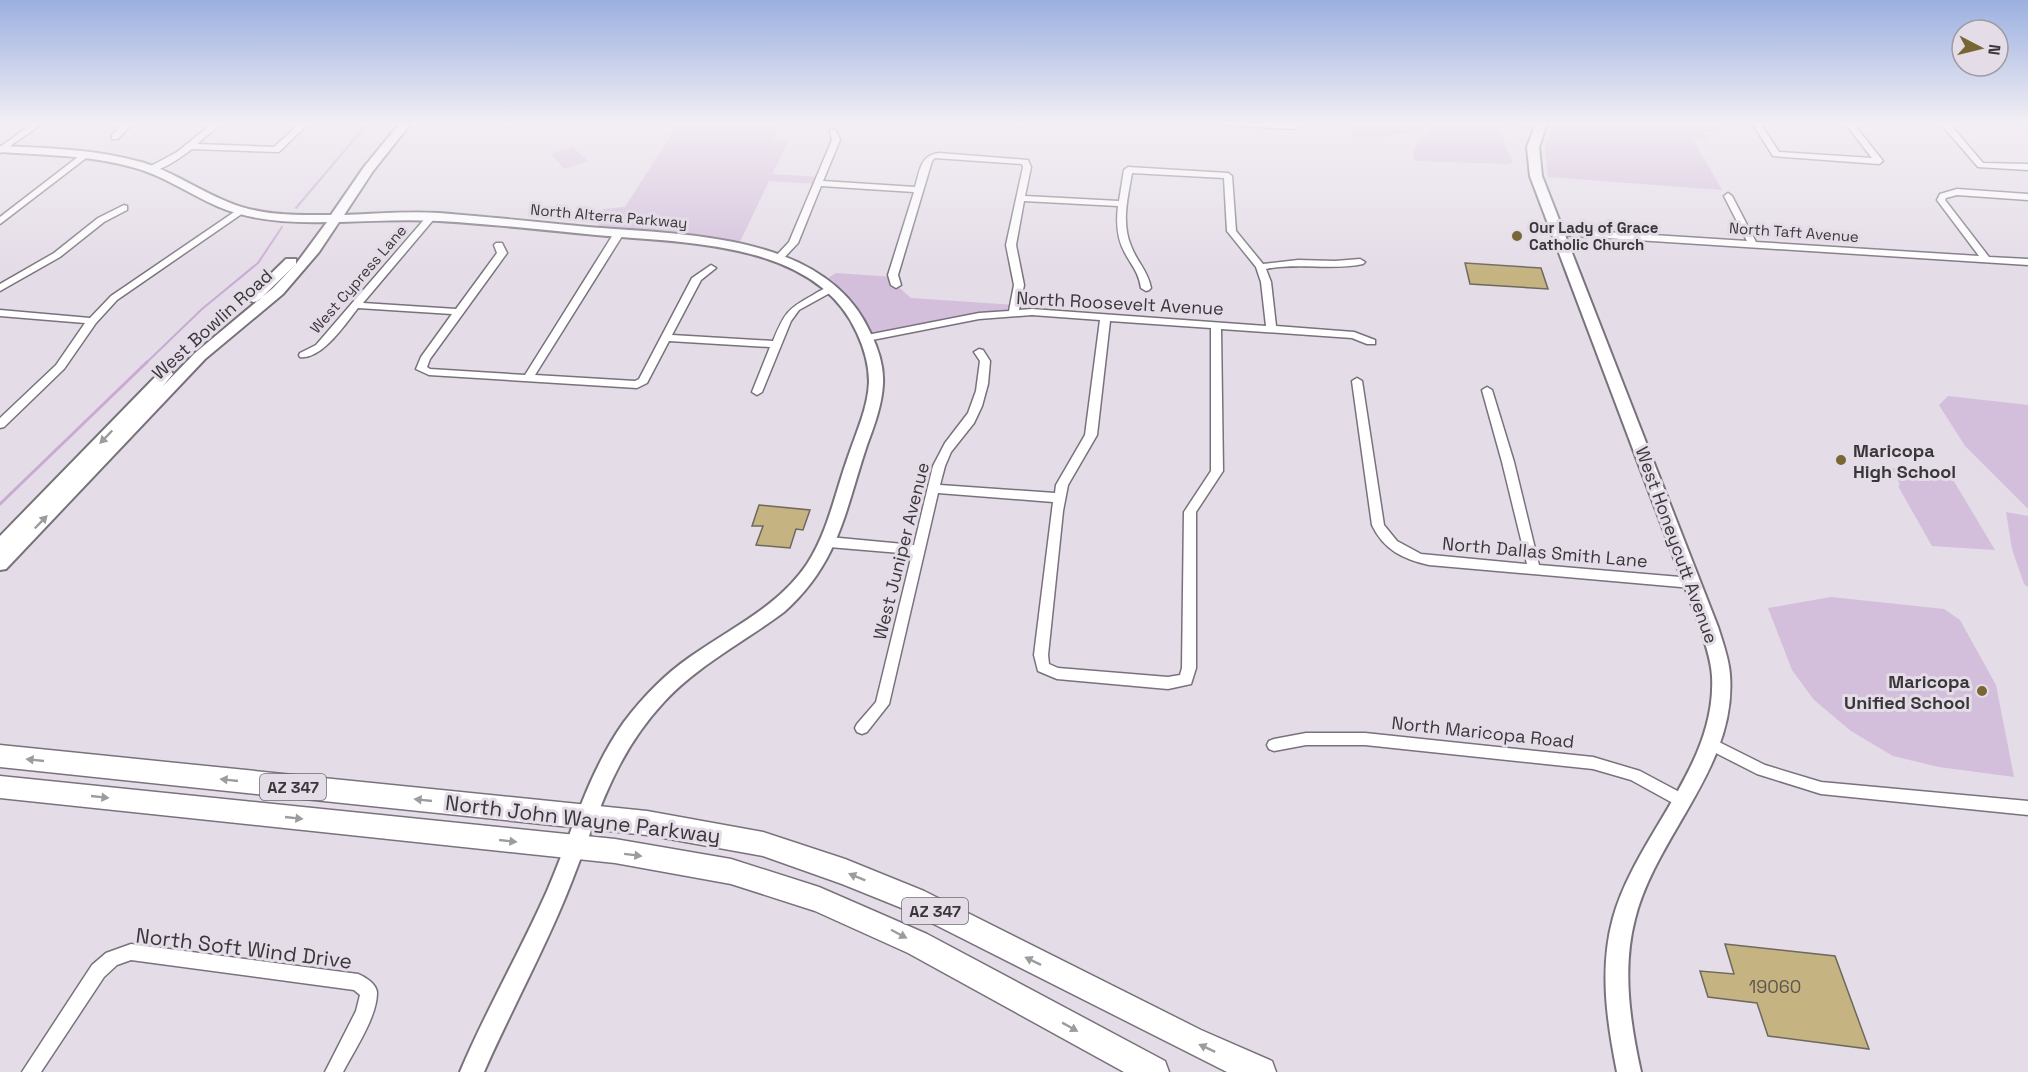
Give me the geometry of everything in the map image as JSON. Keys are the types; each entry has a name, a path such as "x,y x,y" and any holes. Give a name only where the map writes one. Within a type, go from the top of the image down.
{"highway":[{"name":"North John Wayne Parkway","path":"0,756 586,816 678,827 763,844 845,872 915,900 1191,1041 1261,1072"},
{"name":"North John Wayne Parkway","path":"0,787 574,848 695,864 728,871 808,895 892,930 1154,1072"}],"street":[{"path":"0,221 63,173"},
{"name":"North Alterra Parkway","path":"161,173 213,201 240,211 281,217 431,217 723,244 779,258 796,265 832,289 859,321 867,338 876,371 876,388 829,542 792,595 767,616 680,674 649,706 616,750 586,816 554,900 472,1072"},
{"name":"West Bowlin Road","path":"0,564 200,356 278,291 315,249 329,217 354,173"},
{"name":"West Bowlin Road","path":"0,546 177,364 285,268 365,173"},
{"path":"779,258 792,243 822,173"},
{"path":"896,285 892,275 924,173"},
{"path":"1014,312 1019,285 1011,245 1027,173"},
{"path":"1128,173 1121,230 1126,248 1145,273 1146,288"},
{"path":"1178,173 1228,176 1232,231 1261,267 1266,282 1271,329"},
{"name":"West Honeycutt Avenue","path":"1536,173 1709,627 1721,679 1720,707 1711,744 1638,878 1624,917 1617,969 1617,989 1620,1030 1629,1072"},
{"path":"818,183 919,190"},
{"path":"1986,259 1941,200 1948,193 2028,197"},
{"path":"1728,196 1753,244"},
{"path":"1021,198 1124,204"},
{"path":"0,288 57,255 101,220 124,208"},
{"path":"0,424 60,367 92,321 131,285 240,211"},
{"name":"West Cypress Lane","path":"304,355 320,347 431,217"},
{"name":"North Taft Avenue","path":"1559,232 2028,262"},
{"path":"527,379 619,233"},
{"path":"499,245 502,253 425,359 421,369 429,372 637,385 643,381 697,278 711,268"},
{"path":"1261,267 1283,262 1343,265 1360,262"},
{"path":"757,392 786,320 796,308 832,289"},
{"path":"356,305 460,312"},
{"name":"North Roosevelt Avenue","path":"867,338 979,316 1014,312 1354,335 1371,342"},
{"path":"0,313 92,321"},
{"path":"1105,317 1091,435 1062,485 1041,655 1043,667 1057,673 1168,683 1186,680 1189,668 1190,512 1217,471 1216,325"},
{"path":"666,338 776,344"},
{"name":"West Juniper Avenue","path":"862,728 882,704 946,447 971,419 978,404 985,361 979,352"},
{"name":"North Dallas Smith Lane","path":"1357,381 1378,525 1386,540 1398,549 1429,560 1692,583"},
{"path":"1487,390 1508,462 1534,569"},
{"path":"934,489 1060,498"},
{"path":"829,542 919,550"},
{"name":"North Maricopa Road","path":"1274,745 1306,739 1365,739 1593,763 1635,775 1680,800"},
{"path":"1711,744 1762,770 1821,788 2028,808"},
{"name":"North Soft Wind Drive","path":"31,1072 98,971 112,959 131,952 358,982 369,992 364,1013 334,1072"}],"shaded area":[{"path":"647,173 772,173 821,177 818,184 769,181 738,246 595,231 604,216 603,209 625,207"},
{"path":"1548,173 1712,173 1722,190 1548,177"},
{"path":"836,273 893,277 896,285 911,298 1015,305 1014,312 867,338 822,282"},
{"path":"1948,396 2028,405 2028,509 1965,446 1939,405"},
{"path":"1892,468 1949,473 1995,550 1932,546 1898,486 1900,485"},
{"path":"2006,512 2028,516 2028,587 2024,584 2012,549"},
{"path":"1831,597 1944,609 1960,620 1996,685 2014,777 1939,767 1893,756 1851,731 1814,700 1792,670 1768,608"}],"building":[{"path":"1465,263 1541,268 1548,289 1470,284"},
{"path":"759,505 810,510 803,530 796,529 790,548 756,545 763,526 752,526"},
{"path":"1725,944 1835,956 1869,1049 1768,1036 1757,1003 1708,997 1700,971 1734,974"}],"waterway":[{"path":"296,208 326,173"},
{"path":"145,364 202,309 258,263 282,227"},
{"path":"0,504 147,362"}],"place":[{"name":"Our Lady of Grace Catholic Church","path":"1517,236"},
{"name":"Maricopa High School","path":"1841,460"},
{"name":"Maricopa Unified School","path":"1982,691"}]}
